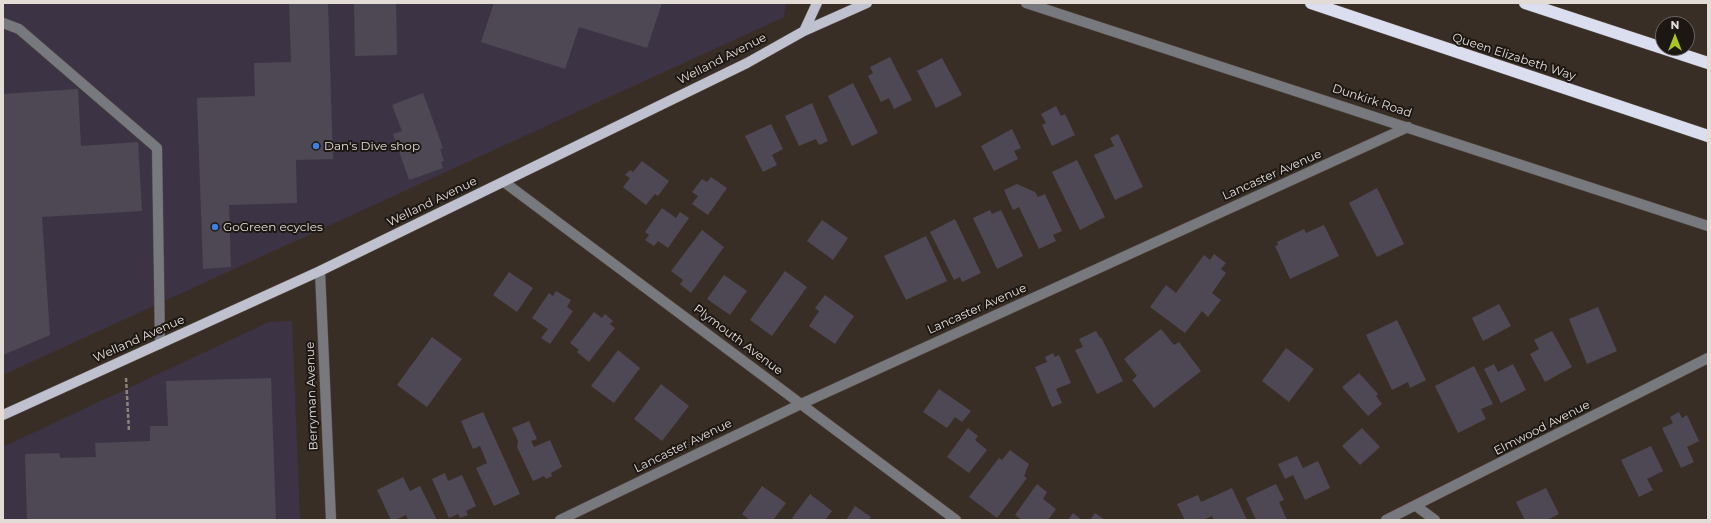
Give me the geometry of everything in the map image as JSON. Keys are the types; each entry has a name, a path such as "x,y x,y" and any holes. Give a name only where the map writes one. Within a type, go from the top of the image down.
{"highway":[{"name":"Queen Elizabeth Way","path":"1311,3 1708,136"},
{"path":"1525,3 1708,63"}],"main road":[{"path":"804,31 817,3"},
{"name":"Welland Avenue","path":"3,415 320,271 747,62 804,31 867,3"}],"street":[{"name":"Dunkirk Road","path":"1026,3 1708,226"},
{"path":"3,23 19,29 157,148 160,344"},
{"name":"Lancaster Avenue","path":"560,520 801,404 1408,127"},
{"name":"Plymouth Avenue","path":"504,182 956,520"},
{"name":"Berryman Avenue","path":"320,271 331,520"},
{"name":"Elmwood Avenue","path":"1386,520 1708,358"},
{"path":"1416,506 1435,520"}],"path":[{"path":"125,360 129,431"}],"shaded area":[{"path":"3,3 786,3 784,17 3,375"},
{"path":"292,321 300,520 3,520 3,447 269,322"}],"building":[{"path":"289,3 328,3 333,159 296,160 297,203 229,205 231,267 203,269 197,98 255,96 254,63 291,62"},
{"path":"354,3 396,3 397,55 355,56"},
{"path":"494,3 662,3 647,48 579,27 565,69 481,42"},
{"path":"890,57 912,100 894,109 889,98 881,102 868,76 873,73 870,67"},
{"path":"942,58 962,95 936,108 917,71"},
{"path":"853,83 878,133 852,146 828,96"},
{"path":"78,89 81,146 138,142 142,211 42,217 50,335 3,355 3,94"},
{"path":"423,93 443,148 440,149 444,161 441,162 443,168 409,180 393,134 402,131 392,105"},
{"path":"812,103 828,141 819,145 816,139 799,146 785,116"},
{"path":"1056,106 1061,116 1065,114 1075,135 1052,146 1042,125 1046,123 1041,114"},
{"path":"771,124 783,149 772,155 777,165 763,172 745,136"},
{"path":"1012,129 1021,148 1014,151 1018,159 994,171 981,146"},
{"path":"1118,134 1143,187 1115,200 1094,155 1114,146 1110,138"},
{"path":"1077,160 1105,217 1080,230 1052,172"},
{"path":"642,161 669,181 658,196 655,194 646,205 623,187 630,178 625,175 630,170 633,172"},
{"path":"711,177 727,188 708,215 692,204 698,196 692,192 702,179 707,182"},
{"path":"1017,184 1035,192 1038,197 1045,194 1062,231 1053,235 1056,241 1039,249 1019,207 1013,210 1004,190"},
{"path":"1377,188 1404,244 1377,257 1349,203"},
{"path":"662,208 676,218 680,212 689,218 668,248 658,241 654,246 645,240 649,235 645,232"},
{"path":"990,210 992,214 1001,210 1023,256 997,269 973,218"},
{"path":"955,219 981,273 962,282 960,277 954,280 930,232"},
{"path":"822,220 848,238 833,260 807,241"},
{"path":"1324,225 1339,256 1290,279 1275,246 1278,245 1277,242 1304,229 1306,233"},
{"path":"702,230 724,247 691,293 680,284 683,280 671,271"},
{"path":"926,236 947,281 906,300 884,256"},
{"path":"1214,254 1226,263 1221,269 1226,273 1212,293 1221,300 1208,317 1202,311 1185,333 1150,307 1166,285 1176,293 1204,255 1210,260"},
{"path":"785,271 807,287 772,336 750,320"},
{"path":"509,272 533,288 517,312 493,295"},
{"path":"724,275 747,291 730,315 707,299"},
{"path":"556,291 571,300 567,307 573,311 550,344 541,338 548,329 532,318 549,293 553,296"},
{"path":"825,295 854,316 835,344 809,326 819,311 815,308"},
{"path":"1499,304 1511,326 1483,341 1472,318"},
{"path":"1598,307 1617,351 1587,364 1569,319"},
{"path":"594,312 602,318 605,314 613,321 610,324 615,328 589,362 577,352 579,350 570,343"},
{"path":"1397,320 1426,380 1410,388 1408,382 1392,390 1366,335"},
{"path":"1161,329 1174,345 1179,342 1201,371 1154,408 1132,380 1137,376 1124,359"},
{"path":"1096,331 1100,338 1101,337 1123,381 1097,394 1075,350 1083,347 1079,339"},
{"path":"1552,331 1572,367 1545,382 1530,354 1539,349 1534,340"},
{"path":"432,337 462,359 427,407 397,385"},
{"path":"1286,348 1314,369 1289,402 1262,381"},
{"path":"618,350 640,368 614,403 591,386"},
{"path":"1053,353 1055,357 1059,355 1071,383 1056,389 1062,403 1052,407 1035,367 1047,362 1045,357"},
{"path":"1494,364 1498,372 1513,364 1526,390 1501,403 1484,369"},
{"path":"1474,366 1493,404 1481,409 1486,419 1458,433 1435,386"},
{"path":"1359,373 1378,394 1376,396 1382,404 1368,416 1342,387"},
{"path":"271,378 276,520 27,520 25,454 59,453 60,458 96,457 95,443 150,441 150,426 168,426 166,381"},
{"path":"661,384 689,406 662,441 634,419"},
{"path":"939,389 971,411 962,422 955,417 947,428 923,412"},
{"path":"483,412 520,494 494,506 476,468 487,463 480,446 473,449 461,421"},
{"path":"1679,412 1682,418 1687,415 1699,441 1687,447 1694,462 1681,468 1662,428 1673,423 1670,417"},
{"path":"529,421 537,439 531,441 534,447 550,440 562,467 551,473 552,476 546,479 544,476 533,481 517,447 518,441 512,428"},
{"path":"968,428 978,436 975,440 987,450 969,473 947,457"},
{"path":"1362,428 1380,447 1360,465 1342,446"},
{"path":"1651,446 1663,471 1647,479 1653,490 1639,497 1621,460"},
{"path":"1010,450 1029,464 1024,476 1027,478 997,518 969,497 999,458 1002,460"},
{"path":"1297,456 1303,468 1318,461 1330,488 1305,500 1293,475 1285,479 1278,464"},
{"path":"445,473 448,481 462,475 476,506 466,511 468,515 460,518 458,514 449,518 432,479"},
{"path":"403,477 410,491 420,486 437,520 408,520 406,515 395,520 391,520 377,490"},
{"path":"1037,484 1047,492 1043,499 1056,509 1048,520 1022,520 1015,515"},
{"path":"1276,484 1284,500 1279,502 1287,520 1256,520 1246,498"},
{"path":"762,486 786,503 773,520 750,520 742,514"},
{"path":"1232,488 1247,520 1214,520 1212,516 1203,520 1185,520 1177,504 1198,495 1201,502"},
{"path":"1546,488 1559,514 1547,520 1525,520 1516,502"},
{"path":"810,494 832,511 825,520 795,520 792,518"},
{"path":"855,506 871,517 869,520 846,520"},
{"path":"1073,513 1082,520 1068,520"},
{"path":"1095,513 1105,520 1090,520"}],"place":[{"name":"Dan's Dive shop","path":"316,146"},
{"name":"GoGreen ecycles","path":"215,227"}]}
